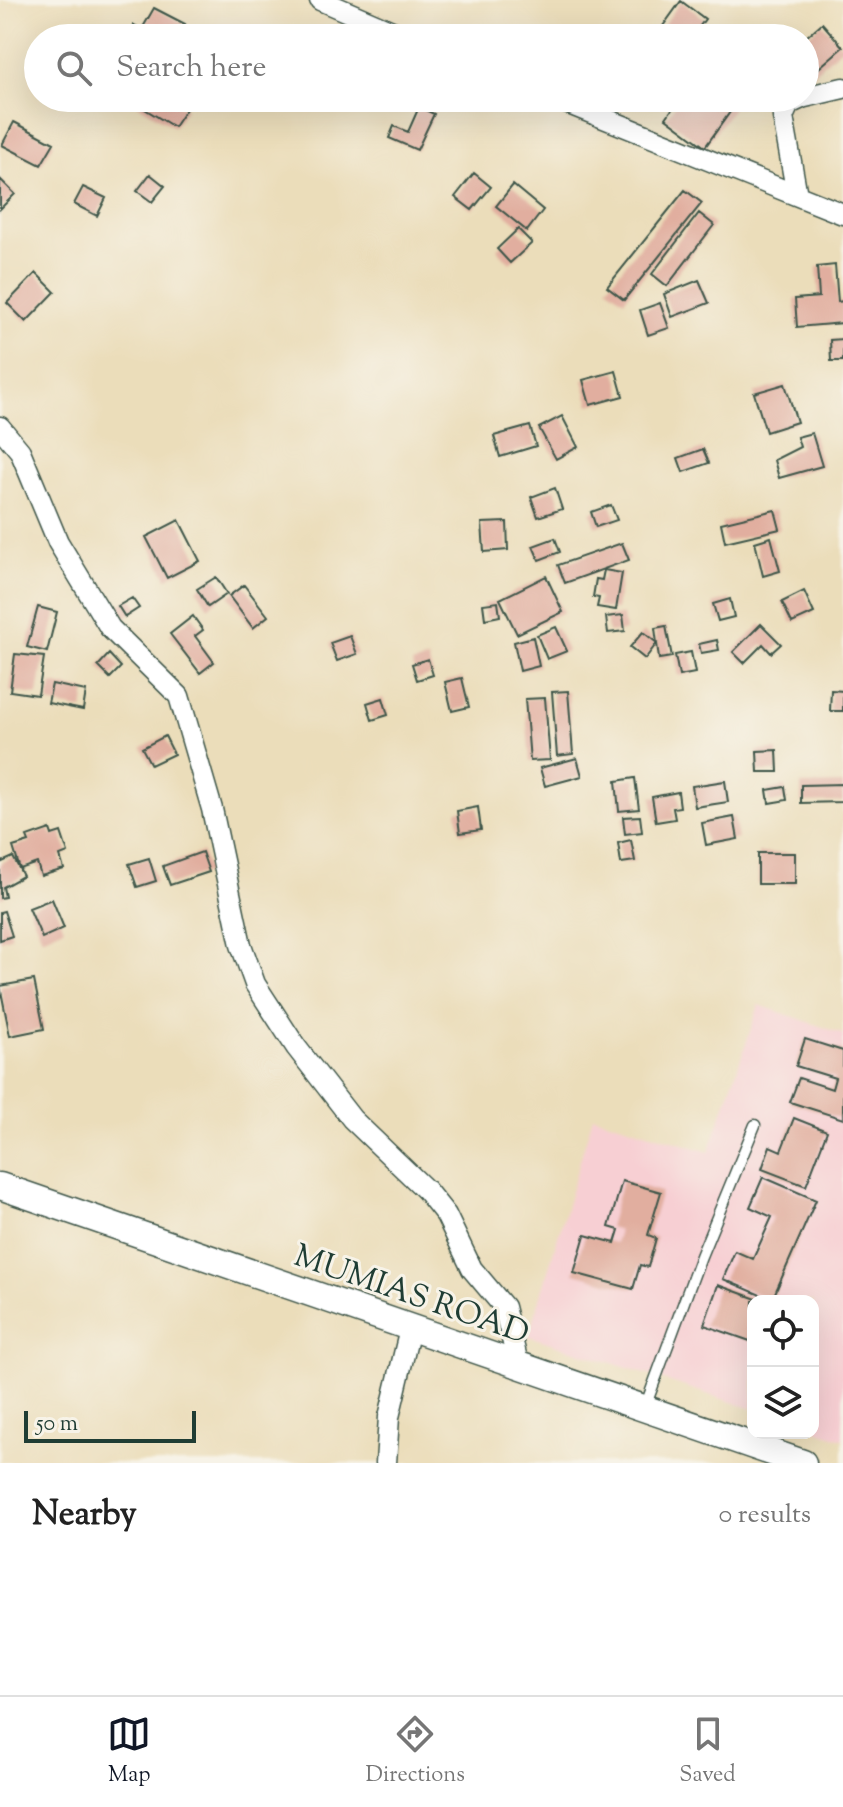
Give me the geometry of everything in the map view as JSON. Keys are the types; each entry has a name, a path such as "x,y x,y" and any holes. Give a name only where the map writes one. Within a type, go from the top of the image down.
{"street":[{"path":"320,0 376,24"},
{"path":"819,93 843,88"},
{"path":"589,112 797,195 840,209"},
{"path":"785,112 783,117 797,195"},
{"path":"0,427 20,451 58,542 110,628 179,696 212,809 241,945 255,984 296,1047 352,1119 426,1190 446,1215 472,1269 504,1307 519,1367"},
{"name":"MUMIAS ROAD","path":"0,1186 803,1463"},
{"path":"386,1463 389,1417 410,1329"}],"lane":[{"path":"645,1409 701,1256 755,1125"}],"shaded area":[{"path":"759,1005 843,1034 843,1280 839,1291 843,1293 843,1439 819,1431 819,1295 747,1295 747,1407 529,1336 593,1116 709,1152"}],"building":[{"path":"681,1 705,19 701,24 664,24"},
{"path":"154,8 185,24 145,24"},
{"path":"822,23 843,47 819,68 819,26"},
{"path":"150,112 184,112 174,127"},
{"path":"417,112 434,114 417,150 389,138 394,126 408,132"},
{"path":"670,112 730,112 705,147 666,118"},
{"path":"14,122 54,143 41,165 2,145"},
{"path":"474,173 491,187 472,210 455,197"},
{"path":"150,174 165,186 152,202 137,191"},
{"path":"0,179 15,194 0,209"},
{"path":"513,185 543,210 527,231 496,206"},
{"path":"83,187 106,198 97,216 74,204"},
{"path":"685,190 702,203 624,300 607,287"},
{"path":"699,213 714,225 667,286 652,274"},
{"path":"518,229 532,243 510,263 497,249"},
{"path":"835,265 838,302 843,301 843,323 797,327 795,299 819,297 817,267"},
{"path":"36,273 55,292 26,322 7,303"},
{"path":"699,280 709,303 672,317 664,294"},
{"path":"660,303 669,328 648,335 640,310"},
{"path":"843,339 843,361 831,361 830,340"},
{"path":"616,371 623,396 590,405 583,380"},
{"path":"785,384 797,422 766,432 754,393"},
{"path":"562,416 578,447 556,459 539,428"},
{"path":"530,426 536,446 500,457 494,436"},
{"path":"812,433 822,466 779,478 774,460 800,447 797,437"},
{"path":"703,449 709,463 683,472 678,458"},
{"path":"555,488 562,509 538,517 531,497"},
{"path":"611,505 617,520 596,527 591,512"},
{"path":"775,510 780,529 725,542 721,523"},
{"path":"179,520 200,561 167,578 146,537"},
{"path":"507,522 508,550 484,552 482,523"},
{"path":"771,537 780,571 763,576 755,542"},
{"path":"555,538 560,552 539,560 533,546"},
{"path":"622,543 629,560 565,583 558,565"},
{"path":"604,570 622,573 616,610 597,607 599,598 593,597 596,579 602,580"},
{"path":"546,576 563,612 517,634 500,599"},
{"path":"216,577 227,594 208,607 197,589"},
{"path":"244,585 268,616 253,628 229,596"},
{"path":"804,591 814,613 792,623 782,602"},
{"path":"132,598 139,608 125,617 118,606"},
{"path":"730,599 734,617 718,621 713,604"},
{"path":"498,602 500,616 485,619 483,604"},
{"path":"38,607 57,612 47,652 27,647"},
{"path":"623,615 625,631 608,633 606,617"},
{"path":"193,616 203,630 195,636 214,662 200,673 170,634"},
{"path":"761,624 781,644 771,653 763,644 744,663 733,652"},
{"path":"666,626 672,657 659,659 655,628"},
{"path":"556,627 567,651 547,659 537,635"},
{"path":"643,632 657,643 645,659 630,647"},
{"path":"350,636 357,654 337,661 330,643"},
{"path":"533,637 539,666 520,671 514,642"},
{"path":"717,640 719,650 701,653 699,644"},
{"path":"691,652 695,673 679,676 675,655"},
{"path":"15,654 44,657 38,695 10,691"},
{"path":"109,654 121,667 110,678 98,666"},
{"path":"428,659 433,675 417,680 412,664"},
{"path":"462,678 469,707 452,711 445,682"},
{"path":"52,684 86,691 83,710 48,703"},
{"path":"831,690 843,691 843,711 830,711"},
{"path":"568,691 573,754 557,756 552,692"},
{"path":"383,698 388,715 372,720 367,703"},
{"path":"545,698 550,760 530,761 525,699"},
{"path":"165,736 174,754 151,765 142,748"},
{"path":"777,750 778,772 758,772 757,751"},
{"path":"577,758 582,776 545,786 540,768"},
{"path":"635,778 639,809 619,811 616,781"},
{"path":"725,781 728,802 695,807 692,786"},
{"path":"843,784 843,802 801,803 801,785"},
{"path":"785,787 787,800 769,803 767,790"},
{"path":"678,792 680,807 673,808 675,819 656,822 652,797"},
{"path":"478,807 481,830 460,833 457,811"},
{"path":"640,816 642,832 625,834 623,817"},
{"path":"734,817 738,839 706,845 702,823"},
{"path":"50,829 52,835 61,832 68,853 60,856 64,869 41,876 37,863 20,869 13,847 29,842 27,837"},
{"path":"631,840 635,861 621,863 618,843"},
{"path":"202,852 209,872 170,885 163,866"},
{"path":"758,853 795,853 795,884 758,884"},
{"path":"13,857 23,876 3,887 5,897 0,898 0,863"},
{"path":"149,858 156,881 137,887 129,864"},
{"path":"52,899 64,928 42,938 29,908"},
{"path":"4,911 12,936 0,940 0,912"},
{"path":"34,980 44,1029 10,1036 0,986"},
{"path":"805,1039 843,1051 843,1119 790,1102 799,1078 832,1089 835,1078 796,1066"},
{"path":"794,1118 827,1131 806,1186 762,1169 770,1146 781,1151"},
{"path":"763,1177 816,1200 774,1295 760,1295 723,1279 735,1251 753,1259 772,1217 750,1207"},
{"path":"622,1181 661,1192 648,1235 656,1238 648,1267 640,1265 633,1289 574,1273 585,1235 615,1243 619,1230 609,1227"},
{"path":"718,1285 747,1296 747,1340 704,1325"}]}
